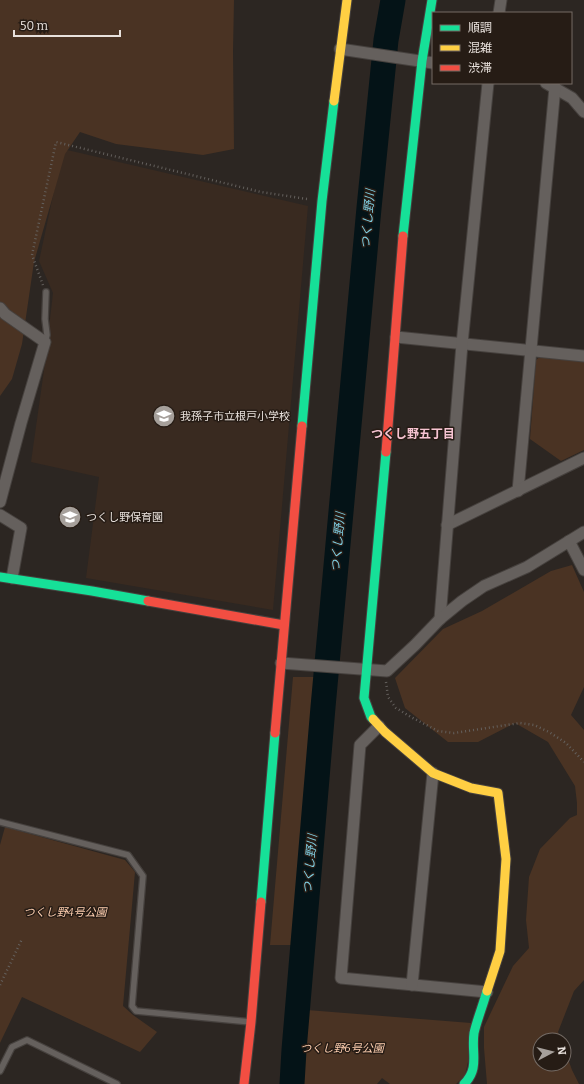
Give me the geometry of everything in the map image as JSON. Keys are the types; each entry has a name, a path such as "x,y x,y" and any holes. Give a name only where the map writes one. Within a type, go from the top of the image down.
{"street":[{"path":"244,1084 251,1022 284,625 322,201 347,0"},
{"path":"432,0 422,61 405,215 396,337 364,698 371,717 379,726 433,773 471,788 498,793 506,859 500,951 474,1034 473,1069 470,1078 464,1084"},
{"path":"499,12 501,0"},
{"path":"340,49 432,63"},
{"path":"440,619 462,344 488,84"},
{"path":"518,491 531,351 551,85 572,98 584,112"},
{"path":"0,308 5,314 45,342 21,422 0,502"},
{"path":"396,337 584,356"},
{"path":"448,525 584,458"},
{"path":"0,515 21,528 12,578"},
{"path":"281,663 387,671 440,619 462,601 484,586 527,567 584,532"},
{"path":"569,541 584,570"},
{"path":"0,576 181,606 284,625"},
{"path":"379,726 360,745 341,978 487,992"},
{"path":"412,985 433,773"}],"lane":[{"path":"45,342 46,292"},
{"path":"0,822 128,855 143,876 132,1006 136,1011 251,1022"},
{"path":"0,1071 12,1047 27,1040 117,1084"}],"path":[{"path":"46,292 32,255 56,142 261,192 322,201"},
{"path":"387,671 386,682 388,697 396,708 438,731 454,733 520,722 534,725 549,732 566,743 584,762"},
{"path":"0,986 22,939"}],"shaded area":[{"name":"我孫子市立根戸小学校","path":"63,149 308,206 273,610 86,578 99,477 31,462 53,293 39,261"}],"green space":[{"path":"0,0 234,0 234,149 203,155 116,144 80,132 65,154 34,262 22,344 12,379 0,396"},
{"path":"541,356 584,360 584,450 561,461 530,439 536,360"},
{"path":"572,565 584,592 584,687 571,715 584,730 584,980 574,991 558,1032 532,1032 532,1072 572,1072 572,1070 579,1084 487,1084 484,1027 513,966 529,948 526,920 529,877 540,849 570,818 577,815 575,786 548,742 515,723 478,742 448,742 405,708 395,678 443,629 482,611 551,571"},
{"path":"293,677 320,677 295,945 270,945"},
{"name":"つくし野4号公園","path":"5,827 125,860 135,872 123,1006 157,1032 140,1052 22,997 0,1043 0,845"},
{"name":"つくし野6号公園","path":"307,1010 471,1023 468,1062 465,1075 456,1084 390,1084 382,1078 377,1084 300,1084"}],"waterway":[{"name":"つくし野川","path":"292,1084 323,707 369,208 386,40 393,0"}],"traffic: fast":[{"path":"403,236 422,61 432,0"},
{"path":"302,426 322,201 334,101"},
{"path":"373,719 364,698 386,452"},
{"path":"0,577 148,601"},
{"path":"261,902 275,733"},
{"path":"464,1084 472,1072 474,1060 474,1033 487,991"}],"traffic: slow":[{"path":"334,101 347,0"},
{"path":"373,719 385,732 433,773 471,788 498,793 506,859 500,951 487,991"}],"traffic: jam":[{"path":"386,452 403,236"},
{"path":"275,733 302,426"},
{"path":"148,601 284,625"},
{"path":"244,1084 251,1022 261,902"}],"place":[{"name":"我孫子市立根戸小学校","path":"164,416"},
{"name":"つくし野保育園","path":"70,517"}],"district":[{"name":"つくし野五丁目","path":"413,434"}]}
